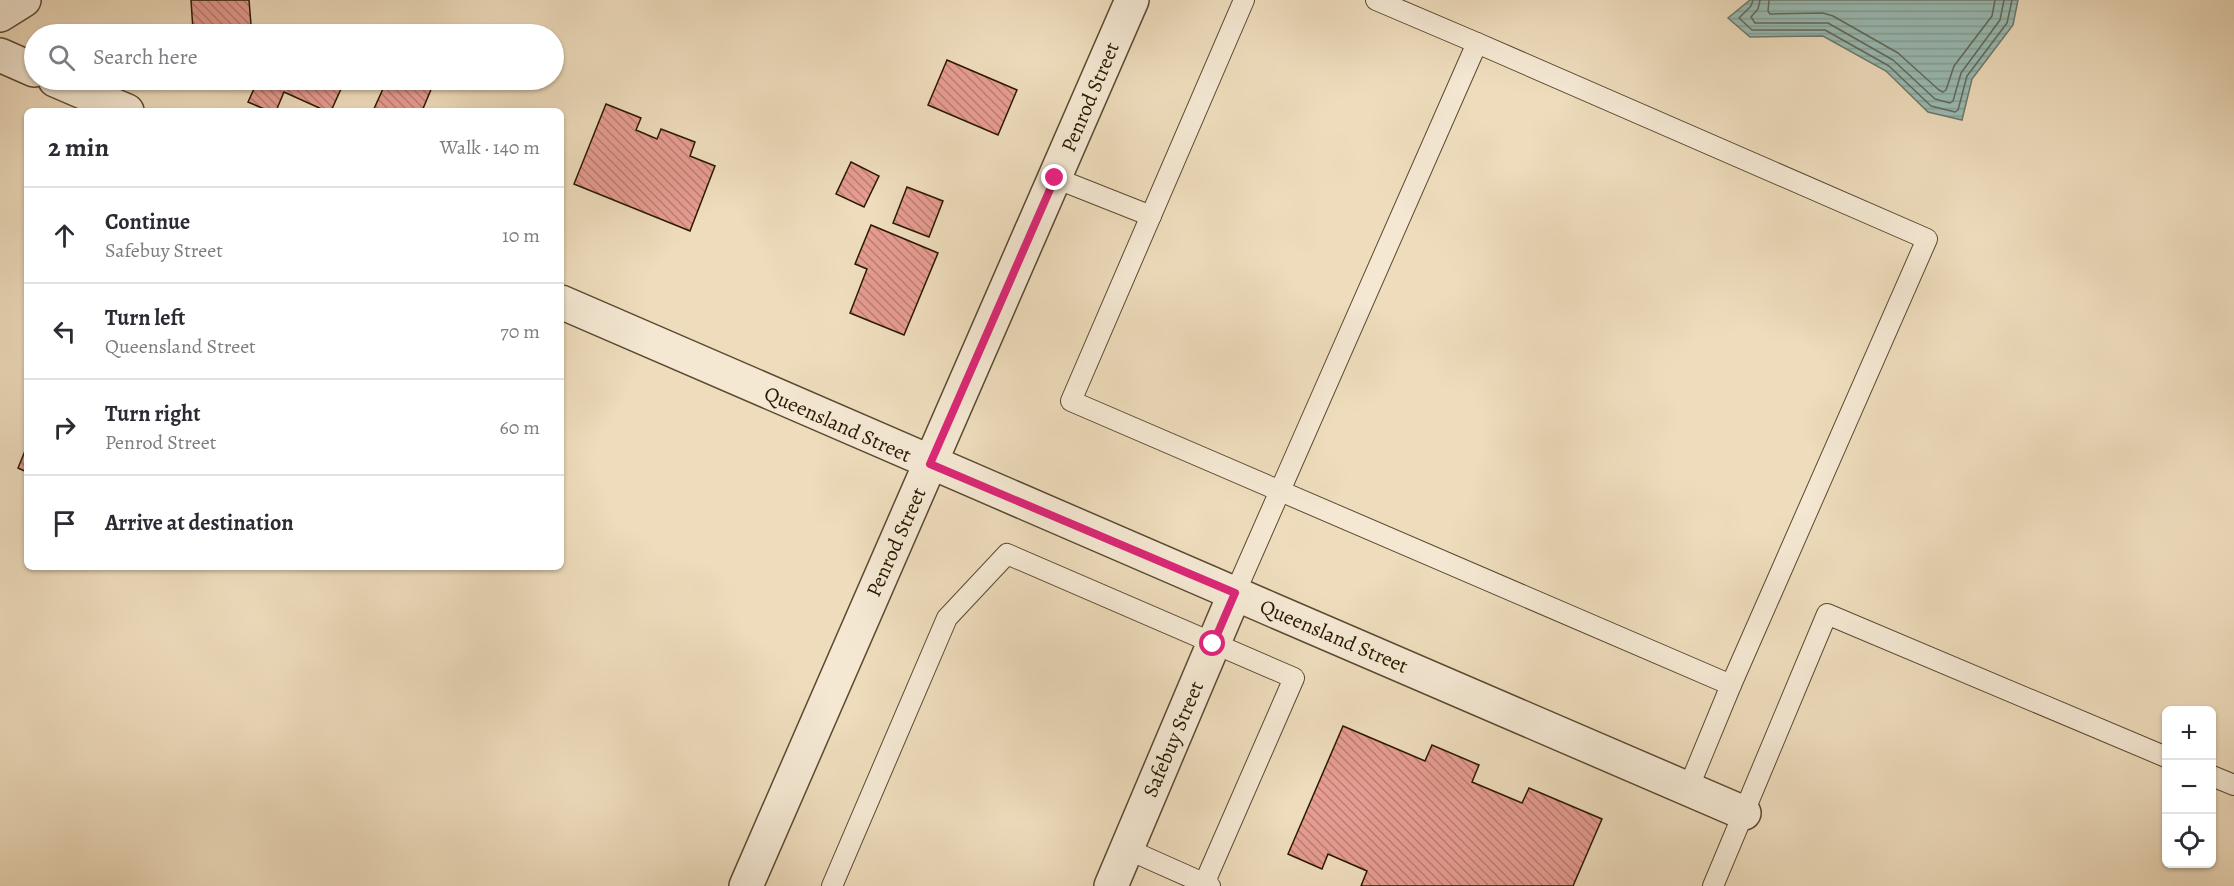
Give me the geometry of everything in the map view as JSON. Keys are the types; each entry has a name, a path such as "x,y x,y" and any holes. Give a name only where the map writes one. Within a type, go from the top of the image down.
{"street":[{"path":"0,15 24,0"},
{"name":"Penrod Street","path":"746,886 1132,0"},
{"path":"0,55 24,66"},
{"path":"79,90 120,108"},
{"name":"Queensland Street","path":"564,303 930,464 1744,813"},
{"name":"Safebuy Street","path":"1111,886 1235,593"}],"lane":[{"path":"1244,0 1071,401 1731,685"},
{"path":"1376,0 1927,239 1731,685 1688,789"},
{"path":"1235,593 1477,43"},
{"path":"1055,178 1151,216"},
{"path":"832,886 947,618 1006,554 1294,678 1207,885 1127,849"},
{"path":"1713,886 1827,614 2162,755"},
{"path":"2216,778 2234,785"}],"water":[{"path":"1750,0 2018,0 2013,25 1972,79 1962,120 1928,112 1886,71 1823,36 1750,37 1728,18"}],"building":[{"path":"191,0 249,0 251,24 193,24"},
{"path":"947,60 1017,90 998,135 928,105"},
{"path":"253,90 340,90 332,108 319,108 284,92 277,108 262,108 248,102"},
{"path":"382,90 431,90 423,108 374,108"},
{"path":"606,104 641,118 636,130 657,139 661,129 695,142 690,156 715,166 690,231 574,184"},
{"path":"851,162 879,176 864,207 836,194"},
{"path":"907,187 943,201 929,237 893,223"},
{"path":"871,225 938,253 904,335 850,313 867,269 855,264"},
{"path":"24,453 24,471 18,468"},
{"path":"1343,726 1425,761 1432,745 1479,765 1472,782 1522,803 1529,788 1602,819 1573,886 1361,886 1367,871 1328,854 1322,869 1288,854"}],"route":[{"path":"1055,178 930,464 1235,593 1213,644"}]}
